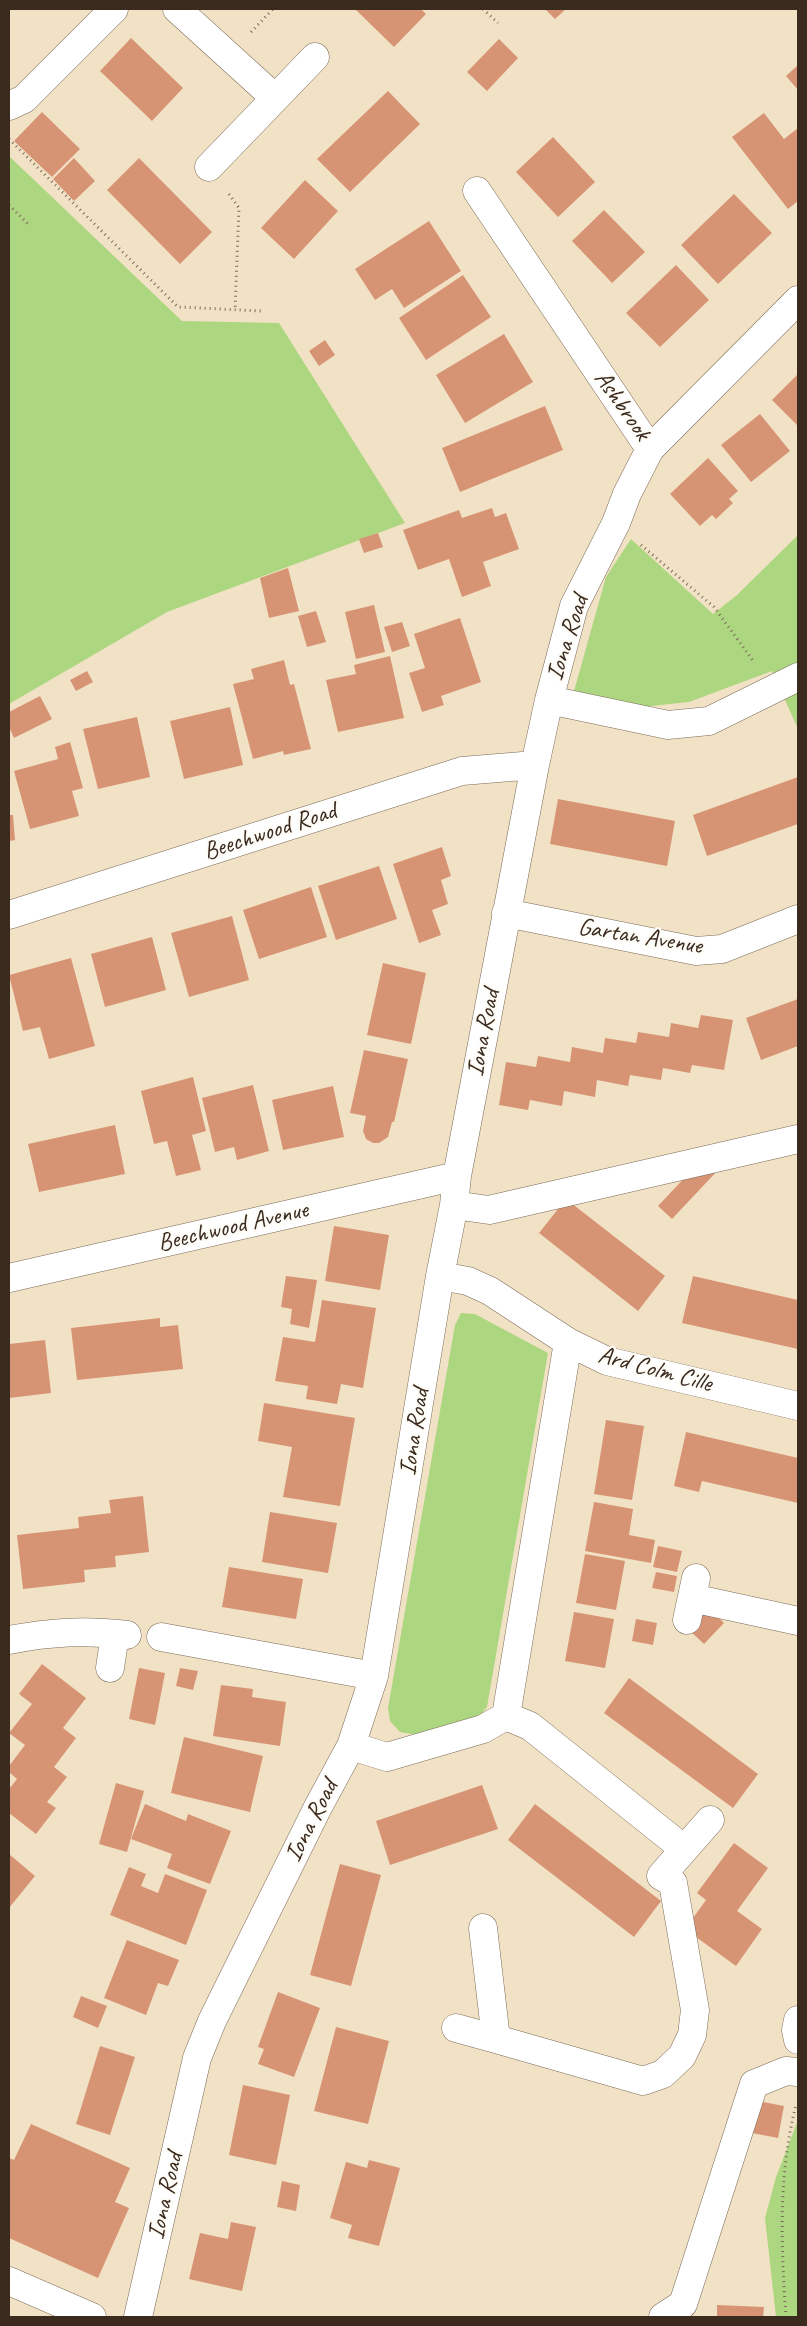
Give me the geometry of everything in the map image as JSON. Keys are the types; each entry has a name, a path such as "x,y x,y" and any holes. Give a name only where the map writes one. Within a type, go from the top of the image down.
{"street":[{"path":"9,106 24,99 114,9"},
{"path":"178,9 275,98"},
{"path":"209,167 315,57"},
{"name":"Ashbrook","path":"477,191 650,449 798,300"},
{"name":"Iona Road","path":"138,2317 197,2058 212,2021 318,1807 351,1746 374,1676 440,1276 454,1205 457,1176 534,765 574,606 616,523 627,494 650,449"},
{"path":"549,700 668,724 709,721 789,682"},
{"name":"Beechwood Road","path":"9,915 462,771 534,765"},
{"name":"Gartan Avenue","path":"506,913 696,951 722,949 798,919"},
{"path":"454,1205 489,1210 798,1139"},
{"name":"Beechwood Avenue","path":"9,1278 457,1176"},
{"name":"Ard Colm Cille","path":"440,1276 468,1281 490,1291 568,1342 607,1361 798,1406"},
{"path":"506,1716 568,1342"},
{"path":"692,1599 798,1621"},
{"path":"9,1640 57,1632 86,1630 121,1634 110,1668"},
{"path":"161,1637 374,1676"},
{"path":"351,1746 387,1757 483,1729 506,1716"},
{"path":"506,1716 530,1726 684,1848"},
{"path":"456,2028 642,2081 663,2074 682,2056 692,2035 695,2010 673,1883 661,1876 710,1820"},
{"path":"483,1928 496,2039"},
{"path":"798,2020 796,2030 798,2040"},
{"path":"663,2317 683,2304 754,2084 786,2071 798,2072"},
{"path":"9,2281 92,2317"}],"path":[{"path":"483,9 498,23"},
{"path":"9,141 178,307 262,311"},
{"path":"209,167 239,208 235,310"},
{"path":"9,205 30,226"},
{"path":"616,523 714,607 758,668"},
{"path":"786,2317 782,2252 783,2177 798,2097"}],"green space":[{"path":"9,156 182,321 279,323 405,523 167,612 9,704"},
{"path":"798,535 798,729 772,671 689,702 633,708 574,691 606,577 631,539 713,614 737,595"},
{"path":"461,1313 475,1314 548,1353 487,1707 479,1717 422,1736 400,1732 390,1721 388,1708 455,1325"},
{"path":"798,2120 798,2317 776,2317 765,2218 776,2177"}],"building":[{"path":"355,9 421,9 426,14 394,47"},
{"path":"545,9 566,9 555,19"},
{"path":"131,38 183,88 152,121 100,71"},
{"path":"499,39 518,58 487,91 467,72"},
{"path":"798,65 798,90 786,76"},
{"path":"388,91 420,124 350,192 317,159"},
{"path":"42,112 80,149 52,177 14,141"},
{"path":"764,113 784,139 798,128 798,201 788,209 732,137"},
{"path":"553,137 595,182 558,217 516,172"},
{"path":"74,158 95,181 74,201 53,179"},
{"path":"139,158 212,232 180,264 107,190"},
{"path":"305,180 338,211 294,259 261,228"},
{"path":"734,194 772,233 718,284 681,245"},
{"path":"604,210 645,252 612,283 572,241"},
{"path":"429,221 461,271 404,308 392,289 375,300 355,269"},
{"path":"676,265 709,300 660,347 626,313"},
{"path":"463,275 491,317 426,360 399,318"},
{"path":"504,334 533,382 465,423 436,375"},
{"path":"325,340 335,355 319,366 309,351"},
{"path":"798,374 798,426 772,400"},
{"path":"545,406 563,450 460,492 442,448"},
{"path":"760,414 790,451 751,482 721,445"},
{"path":"708,458 738,491 729,499 733,503 716,519 712,515 700,526 670,494"},
{"path":"492,508 495,517 506,513 519,549 483,562 491,586 462,597 449,559 418,570 403,530 459,510 462,518"},
{"path":"378,533 383,547 364,553 359,539"},
{"path":"288,568 299,611 269,618 260,578"},
{"path":"374,605 385,652 356,659 345,612"},
{"path":"316,611 326,642 307,647 298,616"},
{"path":"460,618 481,682 441,696 444,705 422,712 409,673 425,668 414,634"},
{"path":"402,622 410,646 392,652 384,627"},
{"path":"390,656 404,718 338,732 326,680 356,674 354,665"},
{"path":"284,660 290,685 294,684 311,749 284,755 283,751 253,759 233,684 254,679 251,669"},
{"path":"87,671 93,682 76,691 70,680"},
{"path":"40,696 52,719 14,738 9,727 9,712"},
{"path":"230,707 243,765 184,779 170,721"},
{"path":"137,717 150,777 98,789 83,729"},
{"path":"70,742 83,788 72,791 79,816 30,829 14,771 58,759 55,747"},
{"path":"798,777 798,824 707,856 693,815"},
{"path":"558,799 675,821 667,866 550,844"},
{"path":"9,815 13,815 15,840 9,841"},
{"path":"442,847 451,876 441,880 448,904 432,910 441,935 419,943 393,864"},
{"path":"379,866 397,919 336,940 318,886"},
{"path":"311,887 327,937 259,959 243,910"},
{"path":"232,916 249,980 189,997 171,933"},
{"path":"152,937 166,990 105,1007 91,954"},
{"path":"71,958 95,1046 49,1059 40,1027 23,1031 9,975"},
{"path":"383,963 426,973 411,1044 367,1035"},
{"path":"798,999 798,1046 761,1060 746,1018"},
{"path":"701,1015 733,1020 724,1070 692,1065 690,1073 663,1068 661,1080 630,1075 628,1086 597,1080 595,1097 564,1091 562,1106 530,1100 528,1110 499,1105 506,1062 536,1067 538,1056 570,1062 572,1047 603,1053 605,1038 636,1043 638,1032 669,1037 671,1023 698,1028"},
{"path":"364,1050 408,1059 394,1122 392,1122 388,1137 379,1143 373,1143 366,1139 363,1131 366,1116 350,1113"},
{"path":"193,1077 206,1131 192,1135 201,1170 176,1176 167,1141 154,1144 141,1091"},
{"path":"253,1085 269,1151 237,1160 234,1147 215,1152 202,1098"},
{"path":"333,1086 344,1137 283,1150 272,1100"},
{"path":"115,1125 125,1174 39,1192 28,1144"},
{"path":"720,1168 672,1219 658,1206 690,1172"},
{"path":"566,1199 665,1276 638,1311 539,1233"},
{"path":"334,1226 389,1235 380,1290 325,1281"},
{"path":"286,1276 317,1280 309,1328 290,1324 292,1309 281,1307"},
{"path":"693,1276 798,1300 798,1349 682,1323"},
{"path":"322,1300 376,1308 363,1388 341,1384 337,1404 306,1399 308,1386 275,1381 283,1337 315,1342"},
{"path":"160,1318 160,1327 178,1325 183,1369 77,1380 71,1328"},
{"path":"45,1340 51,1393 9,1398 9,1344"},
{"path":"264,1403 355,1418 340,1506 283,1497 292,1447 258,1441"},
{"path":"606,1420 644,1426 632,1500 594,1494"},
{"path":"686,1432 798,1458 798,1503 702,1481 699,1492 674,1486"},
{"path":"143,1496 149,1552 115,1556 116,1567 84,1570 85,1582 23,1589 17,1535 79,1528 78,1517 111,1513 109,1500"},
{"path":"594,1502 633,1509 629,1535 655,1540 651,1563 585,1551"},
{"path":"270,1512 337,1523 328,1573 262,1562"},
{"path":"658,1546 682,1551 677,1572 653,1567"},
{"path":"585,1554 625,1561 616,1610 576,1603"},
{"path":"229,1567 303,1579 296,1619 222,1607"},
{"path":"656,1572 677,1576 674,1592 652,1588"},
{"path":"709,1608 724,1623 704,1644 688,1629"},
{"path":"574,1612 614,1619 605,1668 565,1661"},
{"path":"636,1619 657,1623 653,1645 632,1641"},
{"path":"42,1664 86,1698 63,1728 76,1738 54,1767 67,1777 47,1802 56,1808 36,1834 9,1813 9,1789 17,1779 9,1772 9,1766 25,1745 9,1733 32,1704 19,1694"},
{"path":"139,1668 165,1673 155,1725 129,1719"},
{"path":"180,1668 198,1671 193,1690 176,1686"},
{"path":"629,1678 758,1774 733,1808 604,1713"},
{"path":"221,1685 253,1689 252,1697 286,1702 280,1746 213,1736"},
{"path":"184,1737 263,1756 250,1812 171,1793"},
{"path":"116,1783 144,1791 127,1852 99,1844"},
{"path":"482,1785 498,1829 390,1865 376,1821"},
{"path":"145,1804 186,1821 188,1814 231,1831 210,1884 167,1868 172,1854 131,1839"},
{"path":"535,1804 661,1901 634,1937 508,1840"},
{"path":"734,1843 768,1868 737,1911 762,1929 736,1966 685,1929 706,1900 697,1893"},
{"path":"9,1854 35,1876 9,1908"},
{"path":"340,1864 381,1875 351,1986 310,1975"},
{"path":"129,1867 146,1874 141,1886 158,1893 165,1874 207,1890 186,1945 110,1915"},
{"path":"127,1940 179,1960 168,1986 158,1983 146,2015 104,1998"},
{"path":"278,1992 320,2008 294,2077 258,2064 264,2049 258,2047"},
{"path":"81,1996 107,2006 98,2028 73,2017"},
{"path":"336,2027 389,2041 368,2124 314,2111"},
{"path":"100,2046 135,2057 110,2135 76,2124"},
{"path":"243,2085 290,2095 276,2165 229,2155"},
{"path":"758,2101 784,2106 778,2138 752,2133"},
{"path":"31,2124 130,2168 115,2202 129,2208 98,2278 9,2238 9,2158 14,2160"},
{"path":"369,2160 400,2168 379,2246 348,2238 352,2225 330,2218 346,2162 367,2168"},
{"path":"282,2181 300,2185 296,2211 277,2207"},
{"path":"231,2222 256,2227 242,2291 189,2279 200,2233 228,2239"},
{"path":"717,2305 764,2307 763,2317 717,2317"}]}
